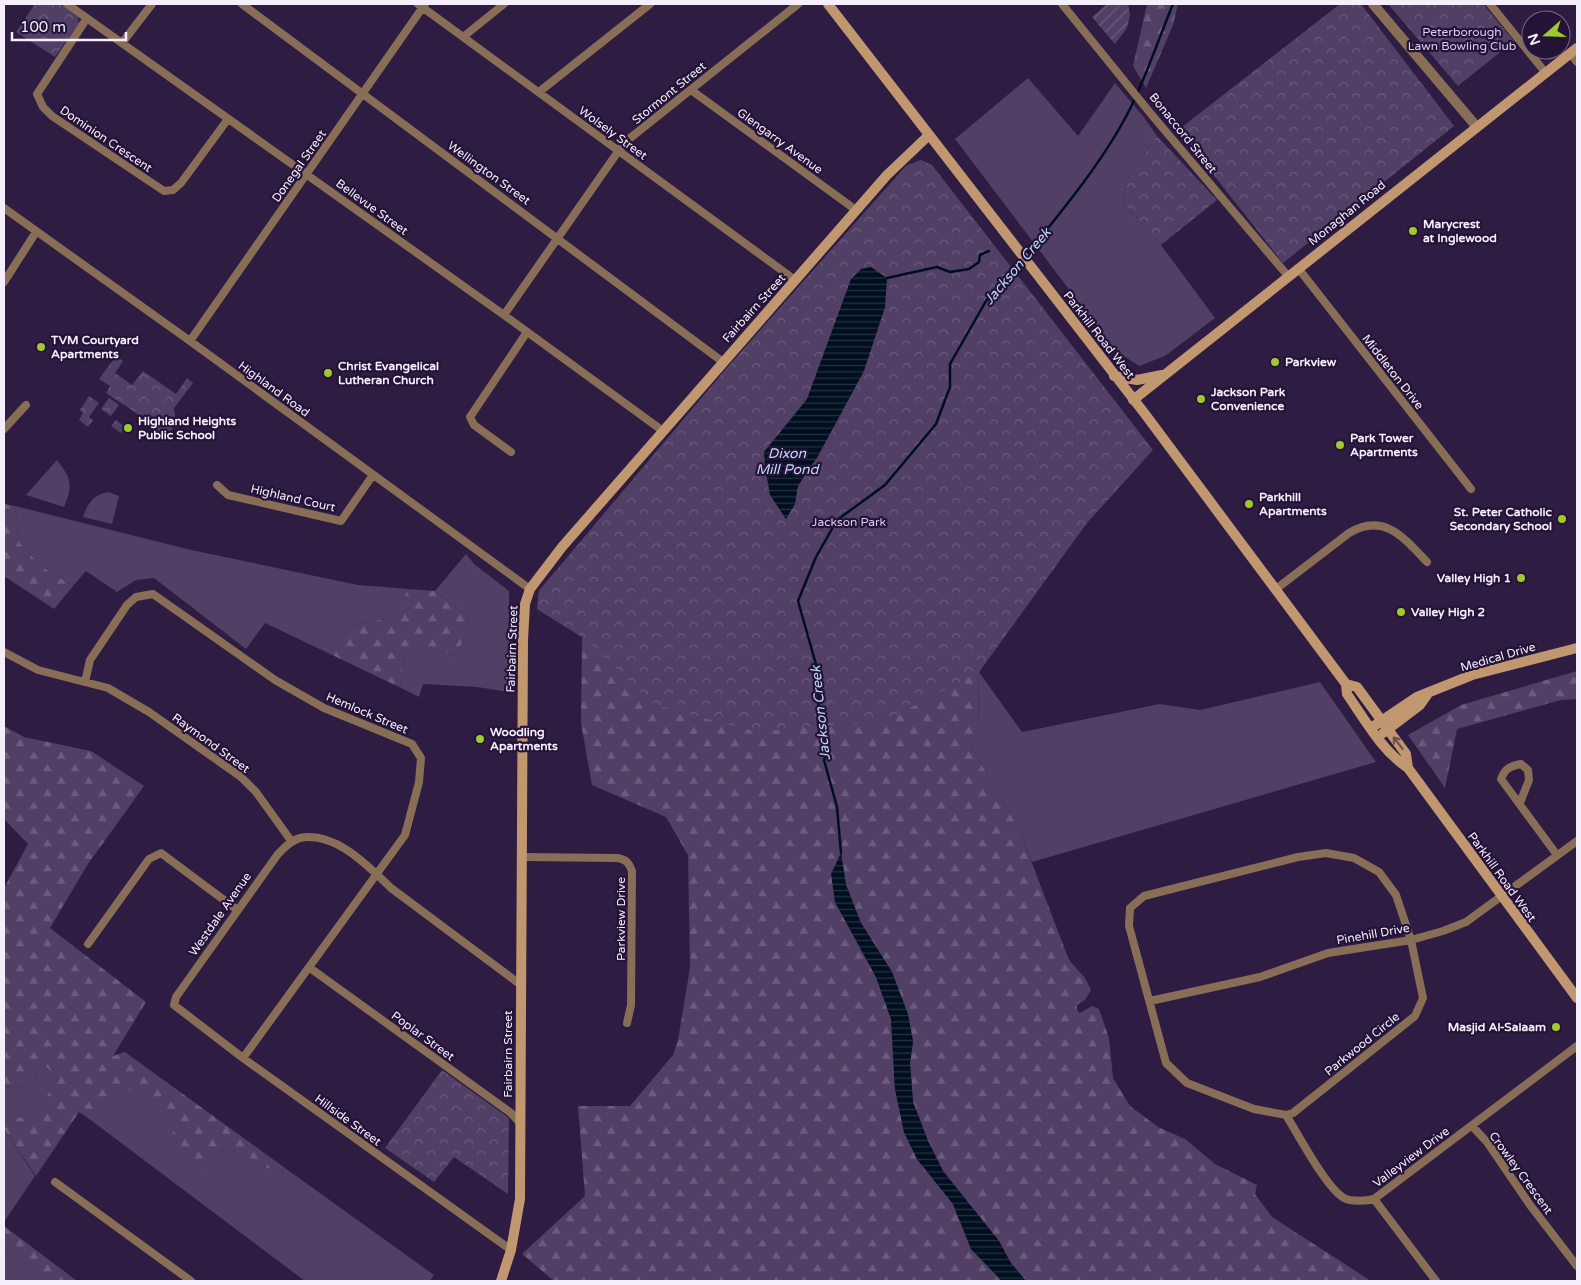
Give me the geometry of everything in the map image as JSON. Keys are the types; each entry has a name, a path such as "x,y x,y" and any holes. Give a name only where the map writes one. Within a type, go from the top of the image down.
{"main road":[{"name":"Parkhill Road West","path":"828,4 1133,400 1346,684 1347,694 1371,728 1395,760 1408,768 1577,998"},
{"name":"Monaghan Road","path":"1133,400 1574,50"},
{"name":"Fairbairn Street","path":"501,1281 511,1250 520,1199 523,640 525,604 530,589 562,547 887,174 928,136"},
{"path":"1114,376 1136,380 1166,374"},
{"name":"Medical Drive","path":"1378,737 1384,725 1417,698 1472,675 1577,648"},
{"name":"Parkhill Road West","path":"1346,684 1357,687 1406,754 1408,768"},
{"name":"Medical Drive","path":"1371,728 1384,725"}],"street":[{"name":"Bellevue Street","path":"68,4 228,120 528,332 662,432"},
{"path":"122,43 152,4"},
{"name":"Wellington Street","path":"242,4 364,92 370,99 723,362"},
{"path":"463,37 504,4"},
{"path":"539,92 650,4"},
{"name":"Stormont Street","path":"504,315 624,143 798,4"},
{"name":"Bonaccord Street","path":"1062,4 1158,122 1288,276"},
{"path":"1373,4 1476,126"},
{"path":"1490,4 1546,72"},
{"name":"Donegal Street","path":"190,341 364,92 421,5"},
{"name":"Wolsely Street","path":"421,5 795,280"},
{"name":"Dominion Crescent","path":"87,18 37,94 43,107 52,116 164,191 173,190 181,183 228,120"},
{"path":"1574,50 1577,62"},
{"name":"Glengarry Avenue","path":"692,90 856,210"},
{"name":"Highland Road","path":"4,208 530,589"},
{"path":"4,282 36,232"},
{"name":"Middleton Drive","path":"1298,268 1471,489"},
{"path":"511,452 474,425 470,417 528,332"},
{"path":"5,429 26,405"},
{"name":"Highland Court","path":"218,485 228,495 341,521 373,475"},
{"path":"1276,590 1349,533 1363,527 1378,526 1393,530 1427,562"},
{"name":"Hemlock Street","path":"85,682 90,660 127,605 136,597 153,594 214,638 300,694 324,708 412,744 420,758 415,803 405,835 378,875 243,1058"},
{"name":"Raymond Street","path":"4,652 38,670 108,688 149,712 240,776 256,792 292,842"},
{"path":"1520,803 1529,780 1528,770 1522,764 1513,765 1504,771 1501,778 1557,855"},
{"path":"292,842 299,838 316,838 336,843 378,875 391,888 521,985"},
{"name":"Pinehill Drive","path":"1150,1001 1260,977 1328,953 1411,940 1443,932 1466,922 1577,841"},
{"name":"Westdale Avenue","path":"174,1005 176,997 236,909 278,854 292,842"},
{"path":"88,944 149,859 160,853 236,909"},
{"name":"Parkwood Circle","path":"1326,853 1354,858 1379,872 1396,895 1411,940 1423,998 1416,1016 1293,1113 1286,1115 1254,1109 1187,1082 1166,1063 1130,926 1130,908 1144,896 1298,857 1326,853"},
{"name":"Parkview Drive","path":"523,857 617,858 624,859 630,864 632,871 631,1005 627,1022"},
{"name":"Poplar Street","path":"310,968 511,1113 520,1123"},
{"name":"Hillside Street","path":"174,1005 243,1058 511,1250"},
{"name":"Crowley Crescent","path":"1577,1046 1472,1126 1487,1142 1530,1205 1577,1266"},
{"path":"1286,1115 1330,1186 1344,1199 1367,1201 1374,1199"},
{"name":"Valleyview Drive","path":"1436,1281 1374,1199 1472,1126"},
{"path":"55,1182 191,1281"}],"green space":[{"path":"35,4 60,4 78,17 79,23 55,57 16,32"},
{"path":"1107,4 1128,4 1130,15 1127,28 1115,44 1092,17"},
{"path":"1147,4 1178,4 1173,25 1146,88 1133,66"},
{"path":"1340,4 1361,4 1454,126 1283,263 1178,130"},
{"name":"Peterborough Lawn Bowling Club","path":"1388,4 1483,4 1514,41 1458,86"},
{"path":"1028,78 1078,136 1115,83 1157,136 1130,172 1122,202 1161,245 1215,318 1165,356 1139,366 1115,350 955,139"},
{"path":"1157,136 1217,200 1161,245 1122,202 1130,172"},
{"path":"921,160 932,165 1040,586 979,672 978,731 971,744 995,790 1017,824 1069,960 1085,978 1091,990 1085,1000 1077,1005 1077,1010 1080,1013 1092,1006 1099,1009 1109,1038 1113,1078 1130,1106 1158,1127 1185,1139 1215,1164 1257,1185 1255,1194 1272,1217 1371,1281 1026,1281 1010,1263 999,1241 943,1171 928,1141 913,1102 910,1063 913,1041 892,972 861,923 846,885 841,854 835,902 876,977 891,1019 895,1089 904,1132 917,1159 953,1204 971,1249 1002,1281 554,1281 522,1254 585,1196 578,1106 630,1106 673,1055 678,1040 690,968 688,855 666,817 592,785 581,723 582,637 537,609 539,591 726,369 849,230 906,166"},
{"name":"Jackson Park","path":"921,160 932,165 1153,450 1087,523 979,672 883,722 757,732 654,705 582,637 537,609 539,591 726,369 849,230 906,166"},
{"path":"116,356 123,361 115,373 132,385 143,371 176,394 187,378 193,383 174,408 176,422 165,442 159,438 149,423 106,393 110,386 99,379"},
{"path":"89,396 99,403 89,417 93,420 88,427 79,420 83,413 80,410"},
{"path":"109,398 119,405 111,416 101,409"},
{"path":"116,420 125,427 121,433 111,426"},
{"path":"57,460 70,482 69,493 64,507 26,495"},
{"path":"108,492 119,496 112,524 83,517 92,500 98,495"},
{"path":"4,504 15,506 19,542 41,566 73,586 54,609 4,576"},
{"path":"15,506 191,550 358,585 409,589 388,618 355,625 328,653 265,623 246,649 154,578 136,580 117,592 86,571 73,586 41,566 19,542"},
{"path":"466,554 474,564 509,591 509,692 477,687 423,684 419,697 401,688 404,651 438,651 457,657 470,618 435,591"},
{"path":"409,589 435,591 470,618 457,657 438,651 404,651 401,688 328,653 355,625 388,618"},
{"path":"1577,671 1577,699 1561,700 1457,729 1445,788 1408,735 1461,705"},
{"path":"979,672 1022,732 1160,704 1200,710 1320,682 1376,762 1032,862 1017,824 995,790 971,744 978,731"},
{"path":"4,726 24,737 91,751 144,786 88,864 50,928 146,1002 113,1056 125,1052 285,1168 281,1175 225,1146 200,1169 165,1147 180,1119 133,1088 92,1121 79,1112 36,1176 4,1129 4,1122 34,1113 59,1079 44,1065 27,1085 4,1088 4,888 28,844 4,819"},
{"path":"44,1065 59,1079 34,1113 4,1122 4,1088 27,1085"},
{"path":"442,1070 509,1118 508,1194 454,1157 434,1182 385,1148"},
{"path":"133,1087 181,1119 200,1169 225,1146 281,1175 285,1168 434,1275 430,1281 305,1281 92,1121"},
{"path":"4,1129 35,1176 4,1222"},
{"path":"4,1226 77,1281 40,1281 4,1250"},
{"path":"4,1250 40,1281 4,1281"}],"water":[{"name":"Dixon Mill Pond","path":"871,267 887,278 885,307 864,371 818,456 798,486 795,504 786,519 770,495 764,452 807,399 851,279 861,269"},
{"path":"841,853 846,885 861,923 892,972 908,1014 913,1041 910,1063 913,1102 928,1141 943,1171 999,1241 1011,1263 1026,1281 1002,1281 971,1249 953,1204 917,1159 904,1132 895,1089 891,1019 876,977 835,902 831,874"}],"waterway":[{"name":"Jackson Creek","path":"1027,254 1083,184 1121,126 1142,82 1173,4"},
{"path":"887,278 937,267 950,272 969,269 979,262 980,255 989,251"},
{"name":"Jackson Creek","path":"841,853 837,807 824,760 826,755 818,723 819,675 798,601 816,557 837,520 885,485 936,424 950,387 950,364 986,301 1021,260"}],"place":[{"name":"Marycrest at Inglewood","path":"1413,231"},
{"name":"TVM Courtyard Apartments","path":"41,347"},
{"name":"Parkview","path":"1275,362"},
{"name":"Christ Evangelical Lutheran Church","path":"328,373"},
{"name":"Jackson Park Convenience","path":"1201,399"},
{"name":"Highland Heights Public School","path":"128,428"},
{"name":"Park Tower Apartments","path":"1340,445"},
{"name":"Parkhill Apartments","path":"1249,504"},
{"name":"St. Peter Catholic Secondary School","path":"1562,519"},
{"name":"Valley High 1","path":"1521,578"},
{"name":"Valley High 2","path":"1401,612"},
{"name":"Woodling Apartments","path":"480,739"},
{"name":"Masjid Al-Salaam","path":"1556,1027"}]}
